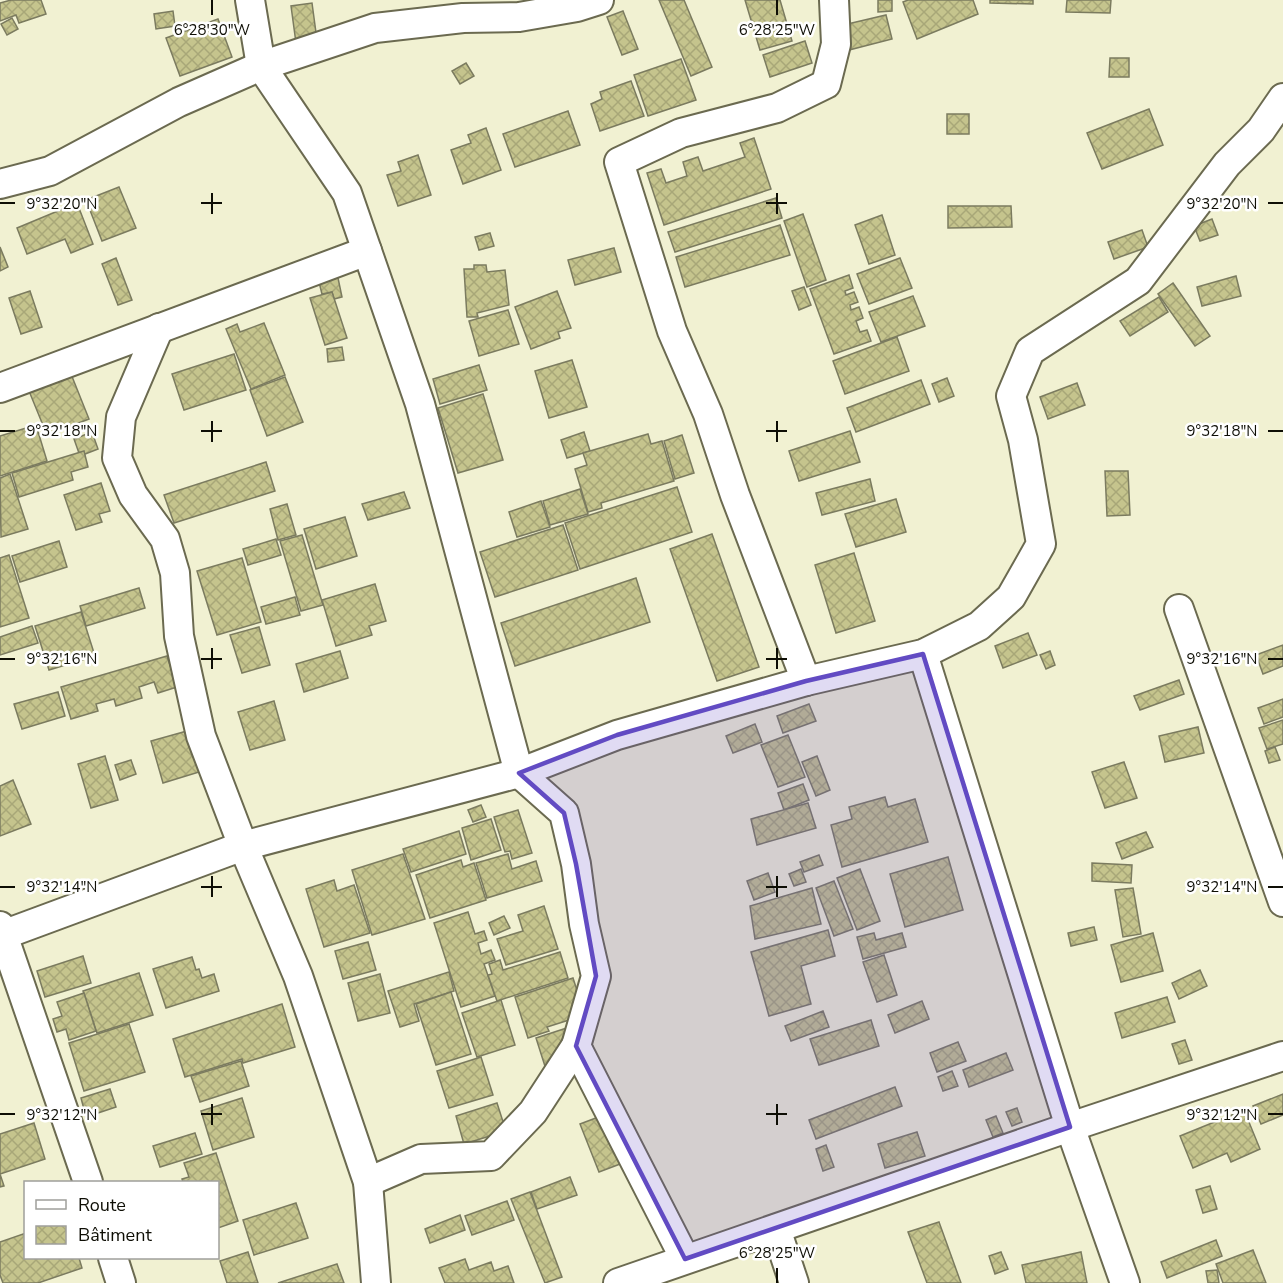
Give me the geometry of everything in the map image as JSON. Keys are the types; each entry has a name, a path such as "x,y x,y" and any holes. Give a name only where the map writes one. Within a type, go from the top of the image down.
{"street":[{"path":"250,0 261,66 347,194 420,404 519,773 564,813 576,864 584,924 596,976 576,1046 533,1112 490,1156 421,1159 368,1182"},
{"path":"0,184 50,171 179,102 261,66 375,28 463,18 519,17 577,7 599,0"},
{"path":"806,681 735,495 708,414 672,331 620,162 681,133 777,108 826,84 836,44 834,0"},
{"path":"88,1181 1,932 243,846 519,773 617,735 806,681 923,654 979,626 1011,597 1041,544 1023,440 1011,396 1030,351 1137,281 1227,164 1261,130 1283,98"},
{"path":"0,388 367,251"},
{"path":"159,328 121,417 117,458 133,495 165,539 175,573 179,636 201,736 243,846 298,976 368,1182 376,1283"},
{"path":"1179,609 1283,902"},
{"path":"923,654 1070,1127 1125,1283"},
{"path":"576,1046 685,1259"},
{"path":"618,1283 1283,1056"},
{"path":"776,1229 794,1283"},
{"path":"113,1259 121,1283"}],"highlighted area":[{"path":"923,654 1070,1127 685,1259 576,1046 596,976 576,864 564,813 519,773 617,735 806,681"}],"building":[{"path":"11,0 41,0 46,14 19,23 16,15 0,21 0,3"},
{"path":"659,0 684,0 712,67 691,76"},
{"path":"745,0 780,0 792,41 760,50"},
{"path":"878,0 892,0 892,11 878,12"},
{"path":"908,0 973,0 978,14 917,39 903,2"},
{"path":"990,0 1033,0 1033,4 990,3"},
{"path":"1067,0 1111,0 1110,13 1066,12"},
{"path":"312,3 317,40 296,43 291,6"},
{"path":"173,11 175,26 156,29 154,14"},
{"path":"623,11 638,49 622,55 607,17"},
{"path":"886,15 892,39 849,50 843,25"},
{"path":"12,18 18,29 7,35 1,24"},
{"path":"218,19 232,57 180,76 166,38"},
{"path":"805,41 812,63 770,77 763,55"},
{"path":"1110,58 1129,58 1129,77 1109,77"},
{"path":"681,59 696,100 648,116 634,75"},
{"path":"466,63 474,76 460,84 452,71"},
{"path":"631,81 644,116 600,131 591,104 602,99 600,92"},
{"path":"1149,109 1163,145 1102,169 1087,133"},
{"path":"568,111 580,145 515,167 503,134"},
{"path":"947,114 969,114 969,134 947,134"},
{"path":"486,128 501,170 463,184 451,150 471,143 468,135"},
{"path":"754,138 771,189 664,225 647,173 661,169 666,183 687,176 683,162 698,157 703,171 745,157 740,143"},
{"path":"418,155 431,195 398,206 387,175 401,171 398,162"},
{"path":"119,187 136,228 102,241 86,200"},
{"path":"776,198 782,218 675,252 668,232"},
{"path":"77,203 93,244 71,253 65,239 27,254 17,228"},
{"path":"948,206 1011,206 1012,227 948,228"},
{"path":"803,214 826,280 807,287 784,221"},
{"path":"882,215 895,255 869,264 855,225"},
{"path":"1212,219 1218,235 1200,241 1194,226"},
{"path":"780,225 790,255 685,287 676,257"},
{"path":"1142,230 1148,247 1114,259 1108,242"},
{"path":"490,233 494,246 479,250 475,237"},
{"path":"0,247 8,267 0,271"},
{"path":"614,248 621,272 575,285 568,260"},
{"path":"116,258 132,300 118,305 102,264"},
{"path":"900,258 912,288 869,304 857,274"},
{"path":"474,265 486,265 487,272 505,270 509,305 477,313 478,317 467,317 464,269 474,269"},
{"path":"849,275 853,288 845,291 846,295 854,292 858,302 850,305 851,310 859,307 863,318 856,321 860,332 867,330 871,341 834,354 810,289"},
{"path":"1236,276 1241,296 1202,306 1197,287"},
{"path":"338,278 342,297 334,299 332,292 322,294 319,282"},
{"path":"1173,283 1210,336 1195,346 1158,294"},
{"path":"804,287 811,305 799,310 792,291"},
{"path":"30,291 42,327 21,334 9,298"},
{"path":"557,291 571,328 558,332 560,338 531,349 515,307"},
{"path":"332,292 347,338 325,345 310,298"},
{"path":"913,296 925,326 881,342 869,312"},
{"path":"1159,297 1168,312 1130,336 1120,321"},
{"path":"508,310 519,344 479,356 469,321"},
{"path":"264,323 285,375 251,389 226,329 237,324 240,332"},
{"path":"897,337 909,371 845,394 833,361"},
{"path":"342,347 344,360 328,362 327,349"},
{"path":"234,354 246,390 184,410 172,374"},
{"path":"572,360 587,407 549,418 535,371"},
{"path":"479,365 487,390 440,404 433,379"},
{"path":"71,374 89,419 47,435 29,391"},
{"path":"285,377 303,422 267,436 250,390"},
{"path":"947,378 954,396 939,402 932,384"},
{"path":"921,380 930,404 856,432 847,408"},
{"path":"1077,383 1085,405 1048,419 1040,397"},
{"path":"483,394 503,460 458,473 438,408"},
{"path":"36,425 47,461 0,476 0,436"},
{"path":"850,431 860,462 799,481 789,451"},
{"path":"92,432 98,449 80,456 74,439"},
{"path":"584,432 590,451 567,458 561,440"},
{"path":"648,434 651,444 662,441 674,481 601,503 602,508 588,512 575,469 587,465 583,453"},
{"path":"682,435 694,473 675,479 664,441"},
{"path":"84,451 88,467 71,472 73,480 19,497 12,473"},
{"path":"266,462 275,491 174,523 164,495"},
{"path":"1105,471 1128,471 1130,515 1107,516"},
{"path":"10,474 28,529 1,537 0,478"},
{"path":"870,479 875,501 822,515 816,493"},
{"path":"101,483 110,511 99,514 102,522 76,530 64,495"},
{"path":"677,487 692,532 580,569 565,523"},
{"path":"580,489 588,514 550,525 543,501"},
{"path":"404,492 410,508 368,520 362,504"},
{"path":"896,499 906,532 856,547 845,514"},
{"path":"541,501 550,527 517,537 509,512"},
{"path":"287,504 296,535 278,540 270,509"},
{"path":"345,517 357,556 316,569 304,529"},
{"path":"563,525 578,570 495,597 480,552"},
{"path":"712,534 759,667 717,681 670,549"},
{"path":"302,535 323,605 301,611 280,541"},
{"path":"276,539 281,555 248,565 243,549"},
{"path":"59,541 67,567 20,582 12,556"},
{"path":"854,553 875,621 836,633 815,565"},
{"path":"9,555 29,618 0,627 0,558"},
{"path":"242,558 261,622 217,635 197,571"},
{"path":"636,578 650,622 515,666 501,623"},
{"path":"375,584 386,621 369,626 372,635 336,646 322,600"},
{"path":"139,588 145,608 86,626 80,606"},
{"path":"295,597 300,615 266,624 261,607"},
{"path":"81,612 95,656 49,670 35,626"},
{"path":"32,626 38,643 0,655 0,637"},
{"path":"259,627 270,665 242,673 230,635"},
{"path":"1028,633 1037,655 1003,668 995,646"},
{"path":"1283,645 1283,666 1263,674 1256,655"},
{"path":"340,651 348,678 304,692 296,664"},
{"path":"1050,651 1055,665 1046,669 1040,655"},
{"path":"167,656 177,687 158,693 154,682 139,687 142,698 116,706 114,699 96,704 98,711 71,719 61,687"},
{"path":"1179,680 1184,694 1140,710 1134,696"},
{"path":"58,692 65,716 22,729 14,704"},
{"path":"1283,699 1283,717 1264,724 1258,708"},
{"path":"274,701 285,740 250,750 238,712"},
{"path":"809,704 816,721 783,733 777,716"},
{"path":"1283,720 1283,744 1267,749 1259,728"},
{"path":"755,724 762,742 733,753 726,736"},
{"path":"1198,727 1204,753 1165,762 1159,736"},
{"path":"187,731 199,772 163,783 151,741"},
{"path":"788,735 805,777 778,787 761,745"},
{"path":"1275,747 1280,760 1269,763 1265,751"},
{"path":"105,756 118,800 91,808 78,764"},
{"path":"817,756 830,790 816,796 802,762"},
{"path":"131,760 136,774 120,780 115,765"},
{"path":"1124,762 1137,798 1105,808 1092,772"},
{"path":"13,780 31,824 0,836 0,786"},
{"path":"803,784 809,800 784,810 778,793"},
{"path":"885,797 888,807 915,799 928,842 842,867 831,825 852,819 849,807"},
{"path":"808,803 816,828 757,845 751,819"},
{"path":"481,805 486,817 473,822 468,810"},
{"path":"518,810 532,853 512,859 510,851 505,852 494,817"},
{"path":"491,819 501,850 471,860 462,828"},
{"path":"459,831 466,854 411,872 403,849"},
{"path":"1146,832 1153,847 1122,859 1116,843"},
{"path":"403,854 425,919 372,935 352,870"},
{"path":"508,854 512,869 536,861 542,881 487,898 476,863"},
{"path":"819,855 823,865 804,872 800,862"},
{"path":"948,857 963,910 905,927 890,874"},
{"path":"461,860 463,867 474,863 486,900 430,918 416,875"},
{"path":"1092,863 1132,865 1131,883 1092,881"},
{"path":"801,869 806,882 794,886 789,874"},
{"path":"860,869 880,921 857,930 837,878"},
{"path":"768,873 775,892 754,900 747,881"},
{"path":"334,880 337,891 354,885 370,933 324,947 306,889"},
{"path":"834,881 853,929 834,936 816,888"},
{"path":"812,888 821,924 755,939 750,906"},
{"path":"1133,888 1141,934 1123,937 1115,890"},
{"path":"544,906 558,949 506,965 497,939 523,931 518,915"},
{"path":"468,912 475,934 484,931 487,940 478,943 481,954 491,950 495,960 484,964 495,996 461,1007 434,923"},
{"path":"504,916 510,928 494,935 489,923"},
{"path":"1094,927 1097,940 1071,946 1068,933"},
{"path":"828,930 835,956 801,966 811,1004 769,1016 751,952"},
{"path":"874,933 876,940 902,933 906,947 863,959 857,937"},
{"path":"1153,933 1163,971 1121,982 1111,945"},
{"path":"368,942 376,970 343,979 335,951"},
{"path":"560,952 568,978 497,1001 488,975 492,974 489,964 500,960 503,970"},
{"path":"884,955 897,995 877,1002 863,962"},
{"path":"83,956 91,983 45,997 37,971"},
{"path":"192,957 196,970 199,969 202,978 214,974 219,991 166,1008 153,969"},
{"path":"1200,970 1207,986 1179,999 1172,983"},
{"path":"449,972 454,991 414,1004 419,1021 400,1027 388,991"},
{"path":"139,973 153,1015 97,1033 83,991"},
{"path":"380,974 390,1013 358,1021 348,983"},
{"path":"573,978 585,1015 547,1027 549,1031 528,1038 515,997"},
{"path":"451,992 471,1054 436,1065 416,1004"},
{"path":"84,993 96,1031 69,1040 66,1029 57,1032 53,1019 62,1016 57,1002"},
{"path":"1167,997 1175,1022 1122,1038 1115,1013"},
{"path":"501,1000 515,1045 477,1057 462,1013"},
{"path":"922,1001 929,1019 895,1033 888,1015"},
{"path":"282,1004 295,1047 243,1063 242,1059 185,1077 173,1039"},
{"path":"823,1011 829,1027 791,1041 785,1026"},
{"path":"871,1020 879,1046 819,1065 810,1039"},
{"path":"585,1022 599,1066 550,1082 536,1038"},
{"path":"129,1024 145,1072 84,1091 69,1043"},
{"path":"1185,1040 1192,1060 1179,1064 1172,1044"},
{"path":"958,1042 966,1061 937,1072 930,1053"},
{"path":"1006,1053 1013,1070 969,1087 963,1070"},
{"path":"481,1057 493,1095 449,1108 437,1071"},
{"path":"241,1061 249,1086 200,1102 191,1076"},
{"path":"952,1071 958,1086 943,1091 938,1077"},
{"path":"895,1087 902,1106 816,1139 809,1120"},
{"path":"110,1089 116,1107 86,1117 81,1098"},
{"path":"1283,1094 1283,1115 1261,1124 1253,1106"},
{"path":"242,1098 254,1137 213,1150 201,1111"},
{"path":"497,1103 506,1131 464,1144 456,1116"},
{"path":"1017,1108 1022,1122 1012,1126 1006,1112"},
{"path":"617,1110 636,1158 599,1172 580,1124"},
{"path":"1244,1110 1260,1149 1231,1162 1227,1153 1193,1168 1180,1136"},
{"path":"996,1116 1003,1133 993,1137 986,1120"},
{"path":"34,1123 45,1159 0,1174 0,1134"},
{"path":"917,1132 925,1156 885,1168 878,1144"},
{"path":"195,1133 202,1154 160,1167 153,1146"},
{"path":"826,1145 834,1167 823,1171 816,1149"},
{"path":"216,1153 238,1221 219,1228 219,1181 183,1181 182,1179 189,1177 184,1163"},
{"path":"0,1174 4,1186 0,1187"},
{"path":"570,1177 577,1195 537,1209 531,1192"},
{"path":"1210,1186 1217,1209 1203,1213 1196,1190"},
{"path":"530,1192 562,1277 545,1283 511,1199"},
{"path":"507,1201 514,1220 472,1235 465,1216"},
{"path":"296,1203 308,1238 254,1255 243,1220"},
{"path":"460,1215 465,1230 430,1243 425,1229"},
{"path":"939,1222 961,1283 927,1283 908,1232"},
{"path":"24,1234 24,1259 79,1259 82,1268 38,1283 3,1283 0,1275 0,1242"},
{"path":"1216,1240 1222,1256 1167,1278 1161,1262"},
{"path":"1253,1250 1266,1283 1223,1283 1216,1264"},
{"path":"248,1252 258,1283 227,1283 220,1261"},
{"path":"1001,1252 1008,1269 995,1274 989,1256"},
{"path":"1081,1252 1087,1283 1026,1283 1022,1265"},
{"path":"465,1259 469,1270 491,1262 494,1271 508,1266 514,1283 445,1283 439,1268"},
{"path":"337,1264 344,1283 278,1283"},
{"path":"1217,1270 1219,1283 1208,1283 1206,1271"}]}
